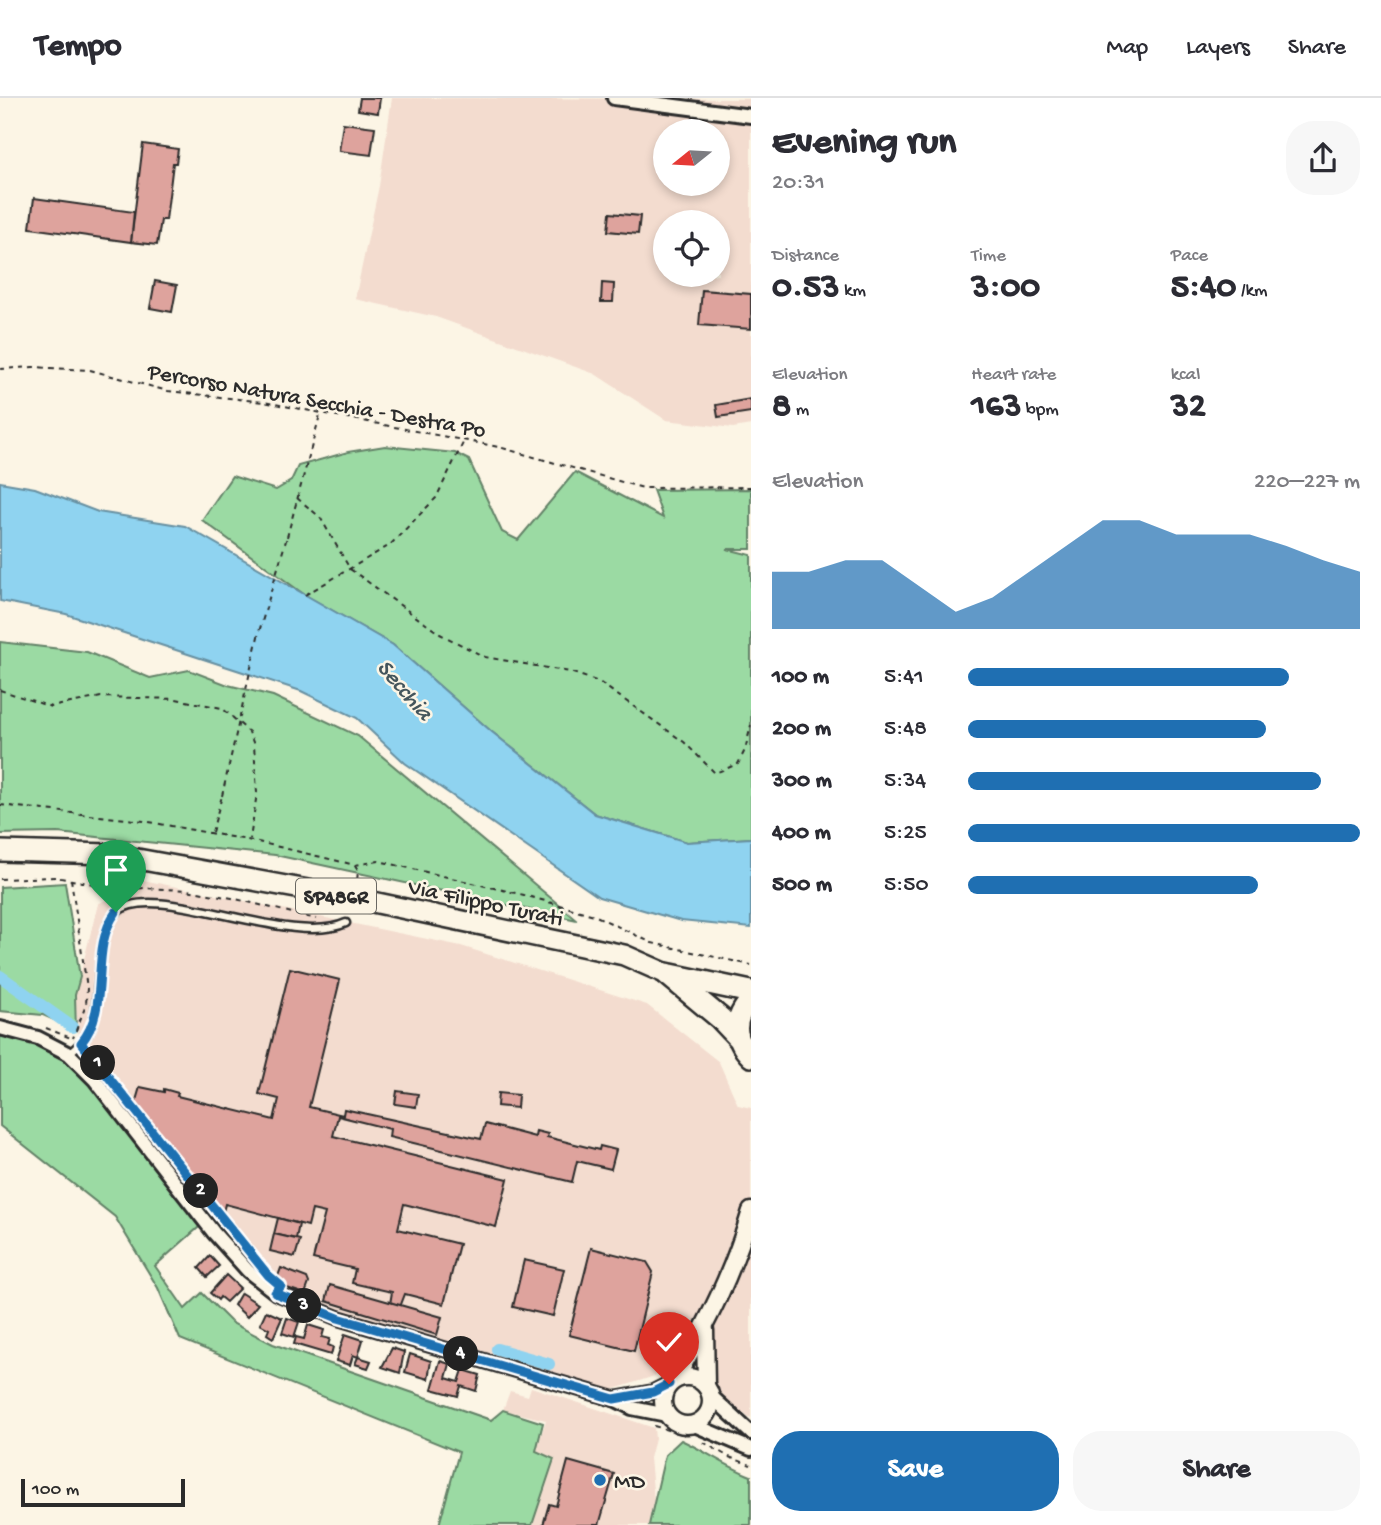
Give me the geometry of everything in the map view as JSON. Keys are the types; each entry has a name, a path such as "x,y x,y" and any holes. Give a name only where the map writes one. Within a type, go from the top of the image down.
{"highway":[{"name":"SP486R","path":"667,974 751,992"},
{"name":"SP486R","path":"667,974 720,1018 747,1053"}],"main road":[{"name":"Via Filippo Turati","path":"0,851 110,854 341,896 624,955 667,974"},
{"name":"SP486R","path":"747,1053 739,1016 751,1000"}],"street":[{"path":"614,98 751,116"},
{"path":"0,1028 38,1038 69,1054 95,1080 214,1233 248,1271 275,1293 338,1318 614,1399 632,1408 667,1415 689,1430 751,1450"},
{"path":"689,1430 705,1417 711,1403 705,1330 737,1260 751,1211"},
{"path":"667,1415 662,1399 699,1334 705,1330"},
{"path":"614,1399 653,1392 689,1376 708,1390 751,1433"}],"lane":[{"path":"69,1054 89,1033 96,1012 101,955 110,921 116,912 127,906 151,901 290,927 328,929 346,923"}],"path":[{"name":"Percorso Natura Secchia - Destra Po","path":"0,369 33,367 90,370 168,391 253,400 499,447 643,488 751,487"},
{"path":"212,833 259,632 320,414"},
{"path":"305,595 390,545 436,498 465,440"},
{"path":"297,498 320,517 349,569 440,634 485,657 570,673 599,682 684,742 715,773 738,764 745,750 751,725"},
{"path":"0,690 51,707 101,697 176,699 222,708 249,732 254,746 257,793 250,841"},
{"path":"0,804 144,821 212,833 355,865 379,860 594,915 652,943 751,965"},
{"path":"355,865 358,870 356,890"},
{"path":"0,878 71,878 127,890 187,890 315,918"},
{"path":"71,878 87,988 86,1005 72,1038"},
{"path":"81,1043 260,1264"},
{"path":"652,1423 656,1428 689,1430"},
{"path":"701,1440 729,1457 751,1465"}],"shaded area":[{"path":"392,98 751,99 751,425 733,428 666,420 595,374 436,317 355,299 379,186"},
{"path":"143,880 461,946 647,1005 719,1062 738,1105 751,1108 751,1418 733,1407 712,1383 713,1352 686,1337 661,1374 608,1391 307,1300 255,1267 80,1052 75,995 98,904"},
{"path":"531,1387 654,1428 655,1439 650,1458 654,1501 648,1525 532,1525 554,1460 536,1451 546,1420 503,1410 510,1391 528,1396"}],"green space":[{"path":"385,446 455,453 469,460 502,532 518,540 575,472 663,518 653,490 751,489 751,549 727,549 751,555 751,838 687,842 595,814 492,732 393,645 305,595 202,520 232,476 276,490 291,481 298,466 348,452"},
{"path":"0,642 87,652 150,678 189,670 228,685 273,696 358,736 577,920 275,855 58,833 0,834"},
{"path":"65,883 80,977 75,995 76,1030 43,1015 0,1011 0,887"},
{"path":"0,1036 33,1043 62,1059 89,1084 199,1227 155,1266 185,1309 202,1293 232,1323 273,1344 491,1420 503,1410 543,1423 536,1451 554,1459 532,1525 439,1525 459,1452 180,1339 158,1288 115,1217 0,1126"},
{"path":"681,1440 751,1476 751,1525 649,1525 665,1455"}],"water":[{"name":"Secchia","path":"0,482 35,488 98,512 185,526 393,645 492,732 595,814 687,842 751,838 751,928 681,921 599,897 405,763 357,718 301,691 66,614 0,601"}],"building":[{"path":"360,98 380,98 378,113 358,110"},
{"path":"343,123 375,127 371,155 339,151"},
{"path":"143,144 178,149 176,163 173,163 166,220 161,220 157,245 131,242"},
{"path":"34,198 134,212 131,242 30,228"},
{"path":"610,213 640,216 638,234 608,231"},
{"path":"155,281 177,285 172,312 150,308"},
{"path":"602,283 614,284 613,302 601,302"},
{"path":"702,290 751,294 751,329 699,325"},
{"path":"751,399 751,412 718,417 716,405"},
{"path":"290,968 340,980 309,1107 343,1115 344,1109 481,1139 485,1124 535,1137 536,1131 548,1134 547,1137 599,1150 600,1146 616,1150 611,1169 577,1161 572,1182 389,1137 390,1129 338,1116 333,1136 508,1179 496,1227 404,1204 398,1229 459,1244 444,1304 405,1294 400,1307 390,1304 392,1292 352,1283 355,1269 313,1259 325,1213 312,1210 308,1226 225,1204 221,1212 135,1104 140,1087 164,1092 164,1089 178,1093 177,1096 274,1120 279,1099 259,1094"},
{"path":"397,1091 418,1094 416,1107 395,1104"},
{"path":"498,1093 518,1095 517,1108 497,1106"},
{"path":"278,1218 299,1224 296,1239 274,1234"},
{"path":"274,1234 300,1240 295,1257 270,1251"},
{"path":"591,1248 647,1262 653,1272 634,1351 569,1335"},
{"path":"210,1256 219,1266 207,1277 199,1268"},
{"path":"524,1260 564,1269 553,1316 513,1307"},
{"path":"281,1268 307,1278 309,1283 305,1294 287,1288 277,1279"},
{"path":"226,1275 240,1288 226,1302 220,1297 218,1300 210,1293"},
{"path":"330,1285 442,1317 437,1335 326,1301"},
{"path":"241,1293 258,1304 247,1317 234,1305"},
{"path":"266,1311 282,1318 273,1338 267,1334 269,1329 260,1324"},
{"path":"287,1318 299,1322 294,1337 282,1333"},
{"path":"308,1325 324,1330 322,1337 330,1339 328,1345 333,1347 331,1355 294,1344 296,1337 304,1339"},
{"path":"345,1334 363,1340 358,1357 353,1355 350,1365 336,1361"},
{"path":"392,1348 404,1352 400,1373 382,1367"},
{"path":"410,1354 431,1361 428,1379 405,1372"},
{"path":"358,1357 371,1361 368,1368 355,1364"},
{"path":"440,1361 450,1364 446,1378 459,1382 463,1370 480,1375 476,1391 461,1386 458,1396 432,1389"},
{"path":"568,1461 614,1474 599,1525 543,1525 549,1504 556,1506"}],"waterway":[{"path":"0,976 72,1027"},
{"path":"497,1349 549,1364"}],"place":[{"name":"MD","path":"600,1480"}],"route":[{"path":"116,912 104,939 96,1012 89,1033 81,1043 268,1275 281,1286 275,1293 338,1318 614,1399 653,1392 669,1384"}]}
